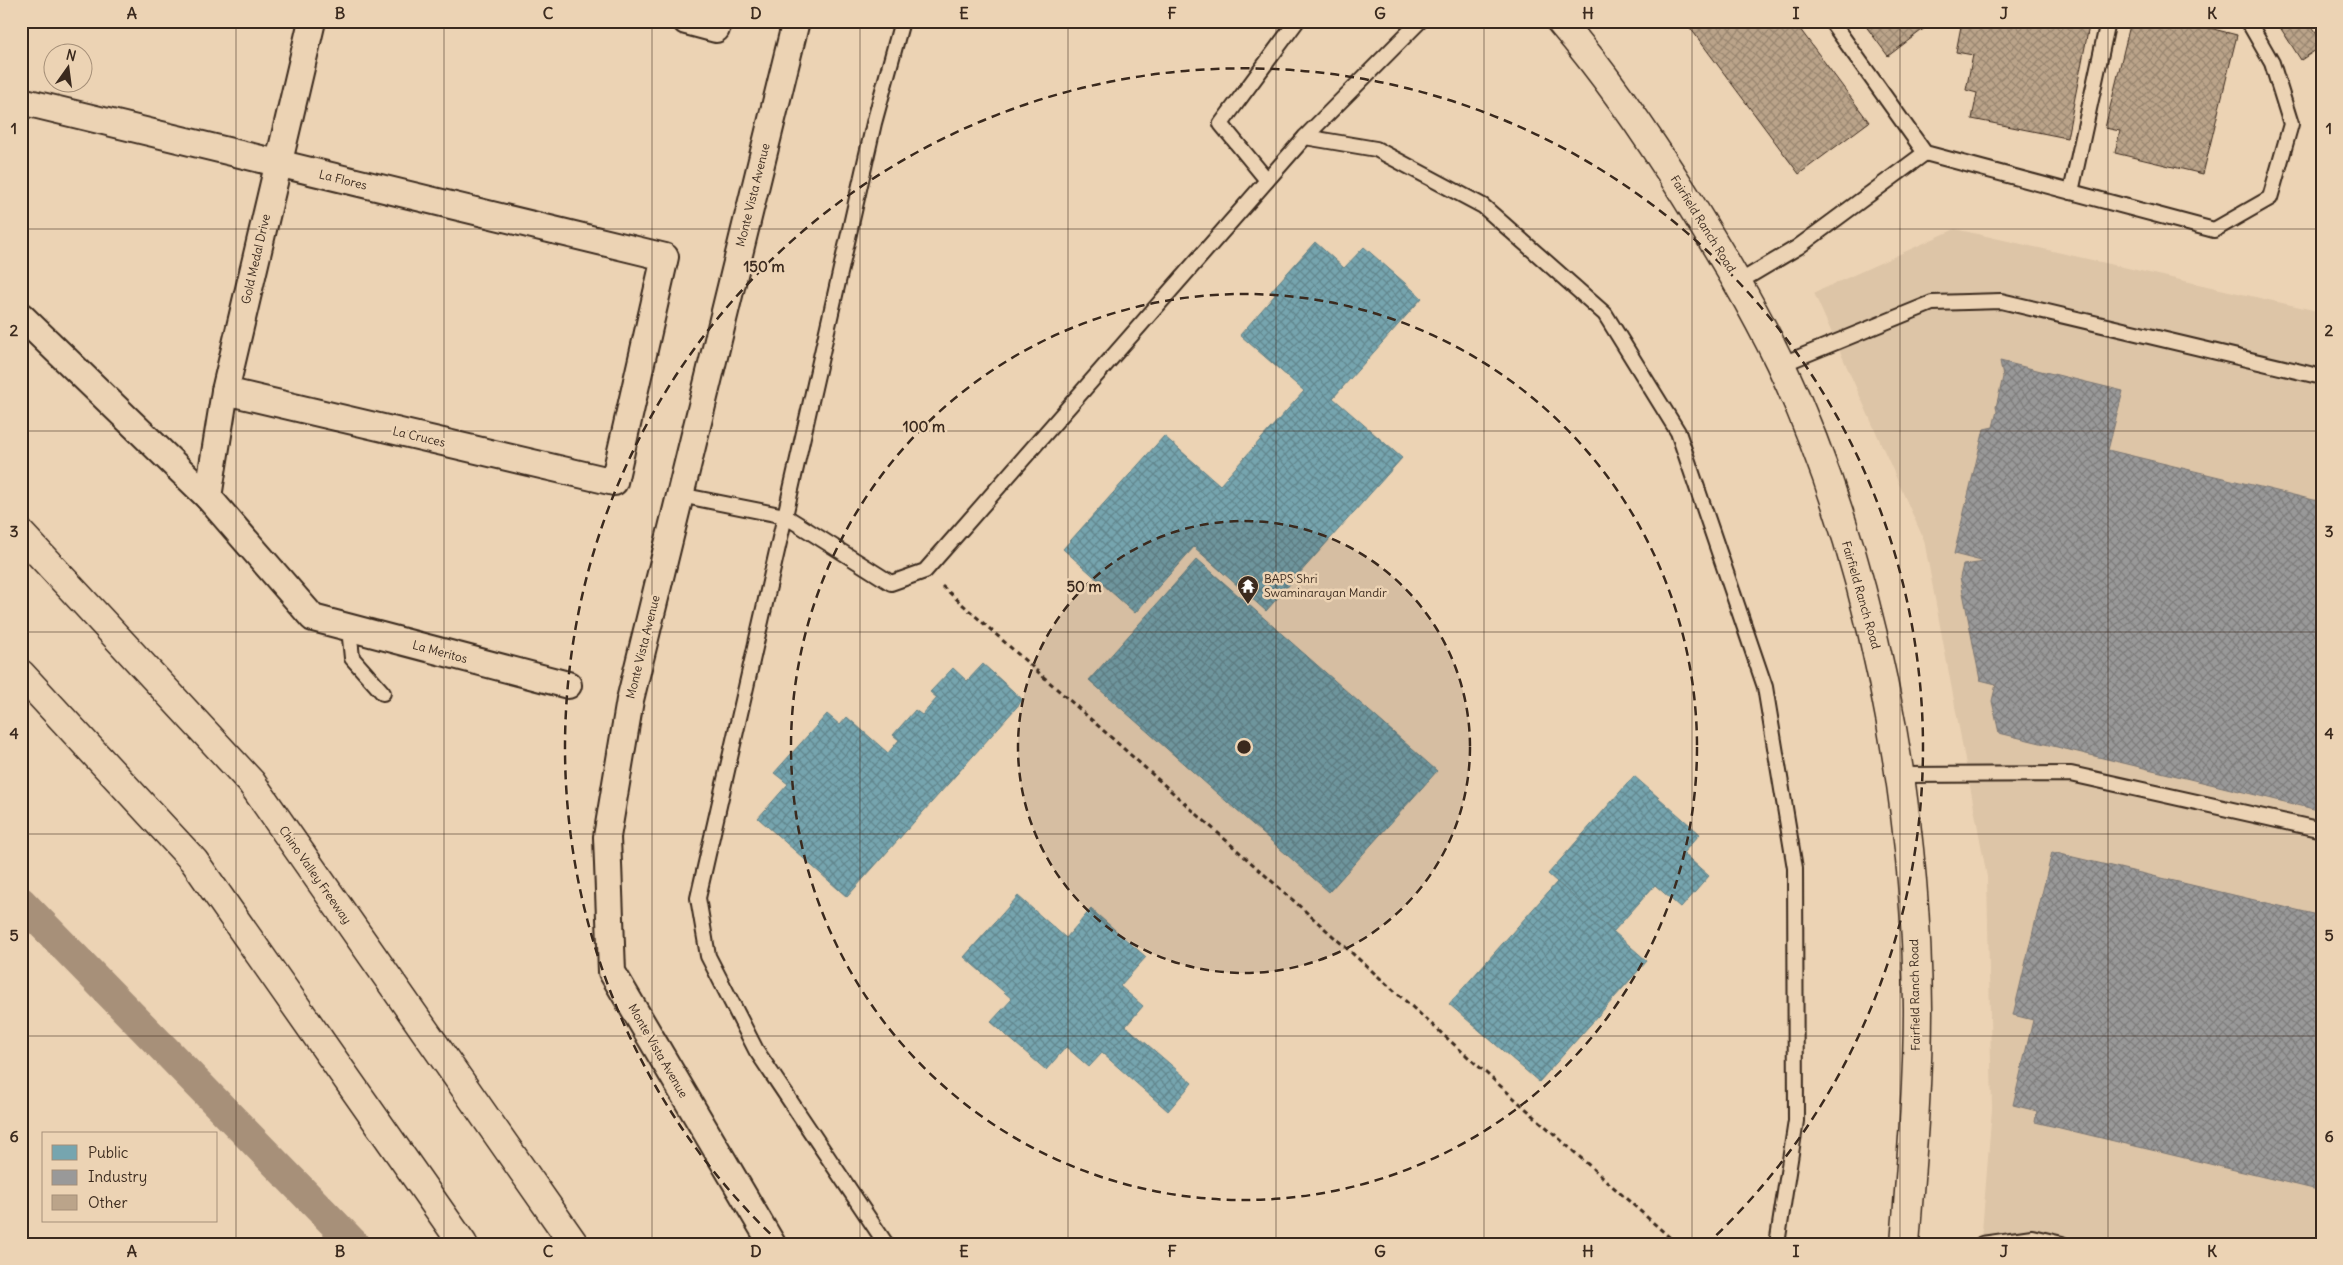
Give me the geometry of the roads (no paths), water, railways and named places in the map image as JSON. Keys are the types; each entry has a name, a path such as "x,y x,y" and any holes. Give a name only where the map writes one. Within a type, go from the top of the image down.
{"main road":[{"name":"Fairfield Ranch Road","path":"1560,21 1593,60 1657,149 1739,282 1780,365 1808,429 1861,591 1879,662 1899,775 1908,847 1918,1006 1916,1103 1905,1244"},
{"name":"Chino Valley Freeway","path":"21,534 251,782 574,1244"},
{"path":"21,674 194,862 463,1244"}],"street":[{"name":"Gold Medal Drive","path":"208,497 225,392 312,21"},
{"path":"686,21 717,25"},
{"name":"Monte Vista Avenue","path":"772,1244 612,972 607,837 630,700 796,21"},
{"name":"La Flores","path":"21,101 665,257 614,482"},
{"path":"21,316 208,497"},
{"name":"La Cruces","path":"225,392 614,482"},
{"name":"La Meritos","path":"208,497 313,618 568,685"}],"lane":[{"path":"886,1244 756,1050 708,956 698,898 874,123 902,21"},
{"path":"1267,180 1220,124 1297,21"},
{"path":"680,496 785,516 891,583 925,571 1305,137 1420,21"},
{"path":"1831,21 1925,153 2214,230 2270,198 2291,124 2272,63 2248,21"},
{"path":"2071,192 2108,21"},
{"path":"1305,137 1376,149 1483,206 1605,314 1678,432 1765,687 1795,868 1796,1121 1777,1244"},
{"path":"1739,282 1798,247 1925,153"},
{"path":"1780,365 1932,303 2001,301 2322,377"},
{"path":"349,628 352,658 383,693"},
{"path":"1899,775 2071,774 2322,830"},
{"path":"1982,1244 2032,1237 2062,1244"}],"waterway":[{"path":"21,902 354,1244"}],"place":[{"name":"BAPS Shri Swaminarayan Mandir","path":"1248,605"}]}
